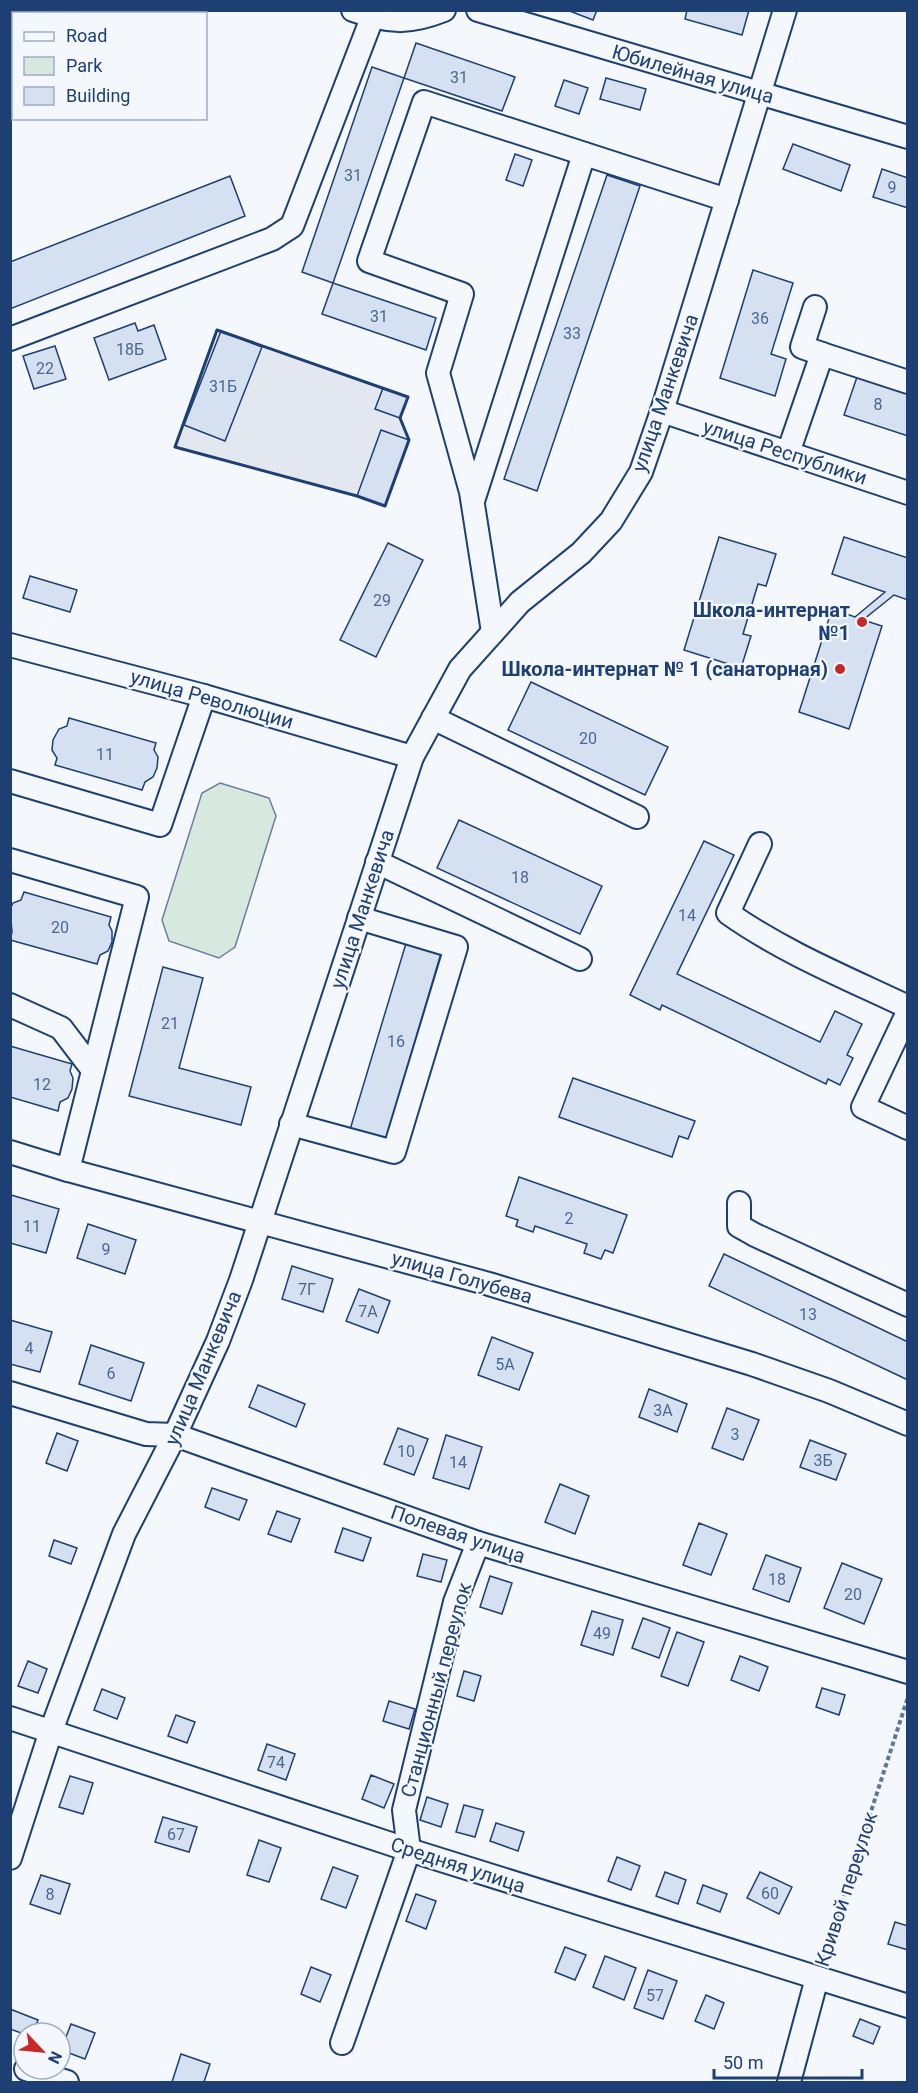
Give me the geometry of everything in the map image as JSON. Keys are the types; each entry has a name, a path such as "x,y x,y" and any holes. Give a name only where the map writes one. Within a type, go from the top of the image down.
{"street":[{"path":"10,339 272,239 292,226 363,14 406,21 421,19 444,10"},
{"name":"Юбилейная улица","path":"478,10 908,137"},
{"name":"улица Манкевича","path":"10,1858 51,1731 124,1534 175,1435 218,1341 241,1280 412,757 460,669 520,603 581,553 611,521 641,472 662,411 785,10"},
{"path":"493,632 472,502 438,373 462,294 369,261 424,102 727,200"},
{"path":"472,502 584,154"},
{"path":"815,307 802,348 908,382"},
{"path":"788,453 822,354"},
{"name":"улица Республики","path":"662,411 908,493"},
{"name":"улица Революции","path":"11,646 204,696 412,757"},
{"path":"10,781 160,825 204,696"},
{"path":"433,718 637,817"},
{"path":"760,844 728,913 748,927 814,963 908,1009 863,1107 908,1128"},
{"path":"10,860 137,897 68,1170"},
{"path":"377,862 580,959"},
{"path":"291,1124 394,1152 456,947 359,918"},
{"path":"10,1005 61,1028 93,1070"},
{"name":"улица Голубева","path":"10,1152 68,1170 489,1284 752,1364 829,1391 908,1424"},
{"path":"739,1203 739,1226 908,1305"},
{"name":"Полевая улица","path":"10,1393 146,1434 175,1435 478,1543 908,1672"},
{"name":"Станционный переулок","path":"342,2043 410,1850 404,1810 456,1602 478,1543"},
{"name":"Средняя улица","path":"10,1718 410,1850 908,2006"},
{"name":"Кривой переулок","path":"789,2082 817,1978"}],"path":[{"name":"Кривой переулок","path":"817,1978 908,1697"}],"green space":[{"path":"220,783 269,798 276,816 235,947 219,958 169,941 162,920 202,793"}],"shaded area":[{"path":"217,330 408,397 400,418 409,440 385,506 357,496 175,447"}],"building":[{"path":"567,10 597,10 593,20"},
{"path":"687,10 749,10 742,35 685,19"},
{"path":"416,43 515,77 502,111 404,78"},
{"path":"372,67 404,78 333,283 302,272"},
{"path":"606,78 646,89 640,110 600,99"},
{"path":"564,80 588,88 579,114 555,106"},
{"path":"793,144 850,165 841,191 783,169"},
{"path":"515,154 532,160 523,186 506,180"},
{"path":"882,169 908,178 908,208 873,197"},
{"path":"607,175 640,186 537,491 504,479"},
{"path":"230,176 245,216 10,309 10,262"},
{"path":"753,270 793,283 771,354 786,359 775,396 720,378"},
{"path":"333,283 436,318 426,350 322,314"},
{"path":"135,323 138,331 154,325 166,359 109,380 94,338"},
{"path":"221,331 262,347 225,441 184,425"},
{"path":"55,346 66,379 34,389 23,356"},
{"path":"857,377 908,394 908,436 844,415"},
{"path":"383,388 408,397 400,418 375,409"},
{"path":"381,430 409,440 385,506 357,496"},
{"path":"719,537 776,554 766,586 758,584 743,634 751,636 741,668 684,650"},
{"name":"Школа-интернат № 1 (санаторная)","path":"844,537 908,558 908,600 894,595 863,620 882,626 849,729 799,712 832,609 855,617 885,592 832,574"},
{"path":"388,543 423,560 376,657 340,640"},
{"path":"30,576 77,590 70,612 23,598"},
{"path":"531,682 668,747 645,795 508,730"},
{"path":"69,718 156,743 154,750 158,757 153,777 145,782 142,790 55,765 57,758 52,750 53,740 59,729 67,726"},
{"path":"459,820 602,886 580,934 437,868"},
{"path":"704,841 734,855 677,974 820,1042 835,1011 862,1024 847,1055 853,1058 840,1085 828,1079 826,1084 662,1005 660,1010 630,995"},
{"path":"24,892 111,917 109,925 112,931 112,942 108,951 100,955 97,964 10,940 12,932 10,909 13,903 21,900"},
{"path":"407,940 442,950 385,1143 349,1133"},
{"path":"163,967 203,978 179,1068 251,1087 241,1125 129,1096"},
{"path":"10,1046 72,1064 70,1071 73,1078 72,1089 68,1098 60,1102 58,1111 10,1097"},
{"path":"573,1078 695,1121 688,1139 679,1136 672,1157 559,1117"},
{"path":"519,1177 627,1215 613,1253 605,1250 601,1259 584,1253 587,1244 535,1226 533,1232 516,1226 518,1220 506,1216"},
{"path":"11,1195 59,1209 46,1253 10,1243"},
{"path":"88,1224 136,1240 125,1274 77,1258"},
{"path":"724,1254 908,1342 908,1380 709,1286"},
{"path":"292,1266 333,1279 323,1312 282,1299"},
{"path":"359,1289 390,1301 378,1333 346,1321"},
{"path":"10,1320 52,1332 40,1372 10,1364"},
{"path":"492,1337 533,1353 519,1390 478,1375"},
{"path":"91,1345 144,1363 131,1401 79,1384"},
{"path":"258,1385 305,1404 296,1427 249,1407"},
{"path":"649,1389 687,1404 677,1432 639,1417"},
{"path":"727,1408 759,1420 743,1460 712,1448"},
{"path":"398,1428 428,1439 414,1475 384,1464"},
{"path":"57,1433 78,1441 67,1471 46,1463"},
{"path":"446,1435 482,1447 469,1489 433,1478"},
{"path":"810,1440 846,1454 836,1480 800,1467"},
{"path":"560,1484 589,1496 575,1534 545,1522"},
{"path":"212,1488 247,1500 239,1520 205,1507"},
{"path":"277,1511 300,1519 291,1542 268,1534"},
{"path":"699,1523 727,1534 711,1575 683,1565"},
{"path":"343,1528 371,1538 363,1561 335,1552"},
{"path":"54,1540 77,1548 71,1564 49,1556"},
{"path":"423,1554 447,1560 441,1582 417,1576"},
{"path":"766,1555 801,1568 789,1602 753,1589"},
{"path":"842,1563 882,1579 864,1624 824,1608"},
{"path":"490,1576 512,1583 502,1614 480,1607"},
{"path":"592,1611 623,1620 613,1655 581,1645"},
{"path":"643,1618 670,1628 659,1658 632,1648"},
{"path":"677,1632 704,1642 688,1686 661,1676"},
{"path":"740,1656 768,1667 759,1691 731,1680"},
{"path":"28,1661 47,1669 38,1693 18,1686"},
{"path":"464,1671 481,1676 474,1701 457,1696"},
{"path":"822,1688 845,1695 839,1715 816,1707"},
{"path":"102,1689 125,1698 117,1719 94,1710"},
{"path":"389,1701 415,1709 409,1729 383,1721"},
{"path":"176,1715 195,1722 187,1743 168,1736"},
{"path":"267,1744 295,1754 286,1780 258,1770"},
{"path":"371,1775 394,1784 384,1808 362,1799"},
{"path":"70,1776 93,1783 83,1814 59,1807"},
{"path":"427,1797 448,1804 441,1827 420,1820"},
{"path":"464,1805 483,1810 475,1837 456,1832"},
{"path":"163,1817 197,1827 189,1852 155,1842"},
{"path":"496,1823 524,1832 518,1851 490,1841"},
{"path":"259,1840 281,1848 269,1882 247,1875"},
{"path":"617,1857 640,1866 631,1890 608,1881"},
{"path":"333,1867 358,1876 346,1908 321,1899"},
{"path":"665,1872 686,1880 678,1904 656,1896"},
{"path":"760,1872 792,1887 779,1914 747,1898"},
{"path":"41,1875 70,1884 60,1914 30,1904"},
{"path":"703,1885 727,1894 720,1912 697,1903"},
{"path":"416,1894 436,1901 426,1929 406,1921"},
{"path":"895,1922 908,1926 908,1950 888,1944"},
{"path":"565,1947 586,1955 575,1980 555,1972"},
{"path":"605,1956 636,1968 624,2000 593,1987"},
{"path":"311,1967 331,1975 320,2002 301,1994"},
{"path":"648,1970 677,1981 663,2019 634,2008"},
{"path":"706,1995 724,2003 714,2029 695,2021"},
{"path":"10,2009 38,2020 12,2021 12,2030 10,2029"},
{"path":"860,2019 880,2027 873,2044 853,2036"},
{"path":"72,2024 95,2033 85,2059 72,2054"},
{"path":"181,2054 210,2064 204,2082 172,2082"}],"wall":[{"path":"217,330 408,397 400,418 409,440 385,506 357,496 175,447 217,330"}],"place":[{"name":"Школа-интернат №1","path":"862,622"},
{"name":"Школа-интернат № 1 (санаторная)","path":"840,669"}]}
